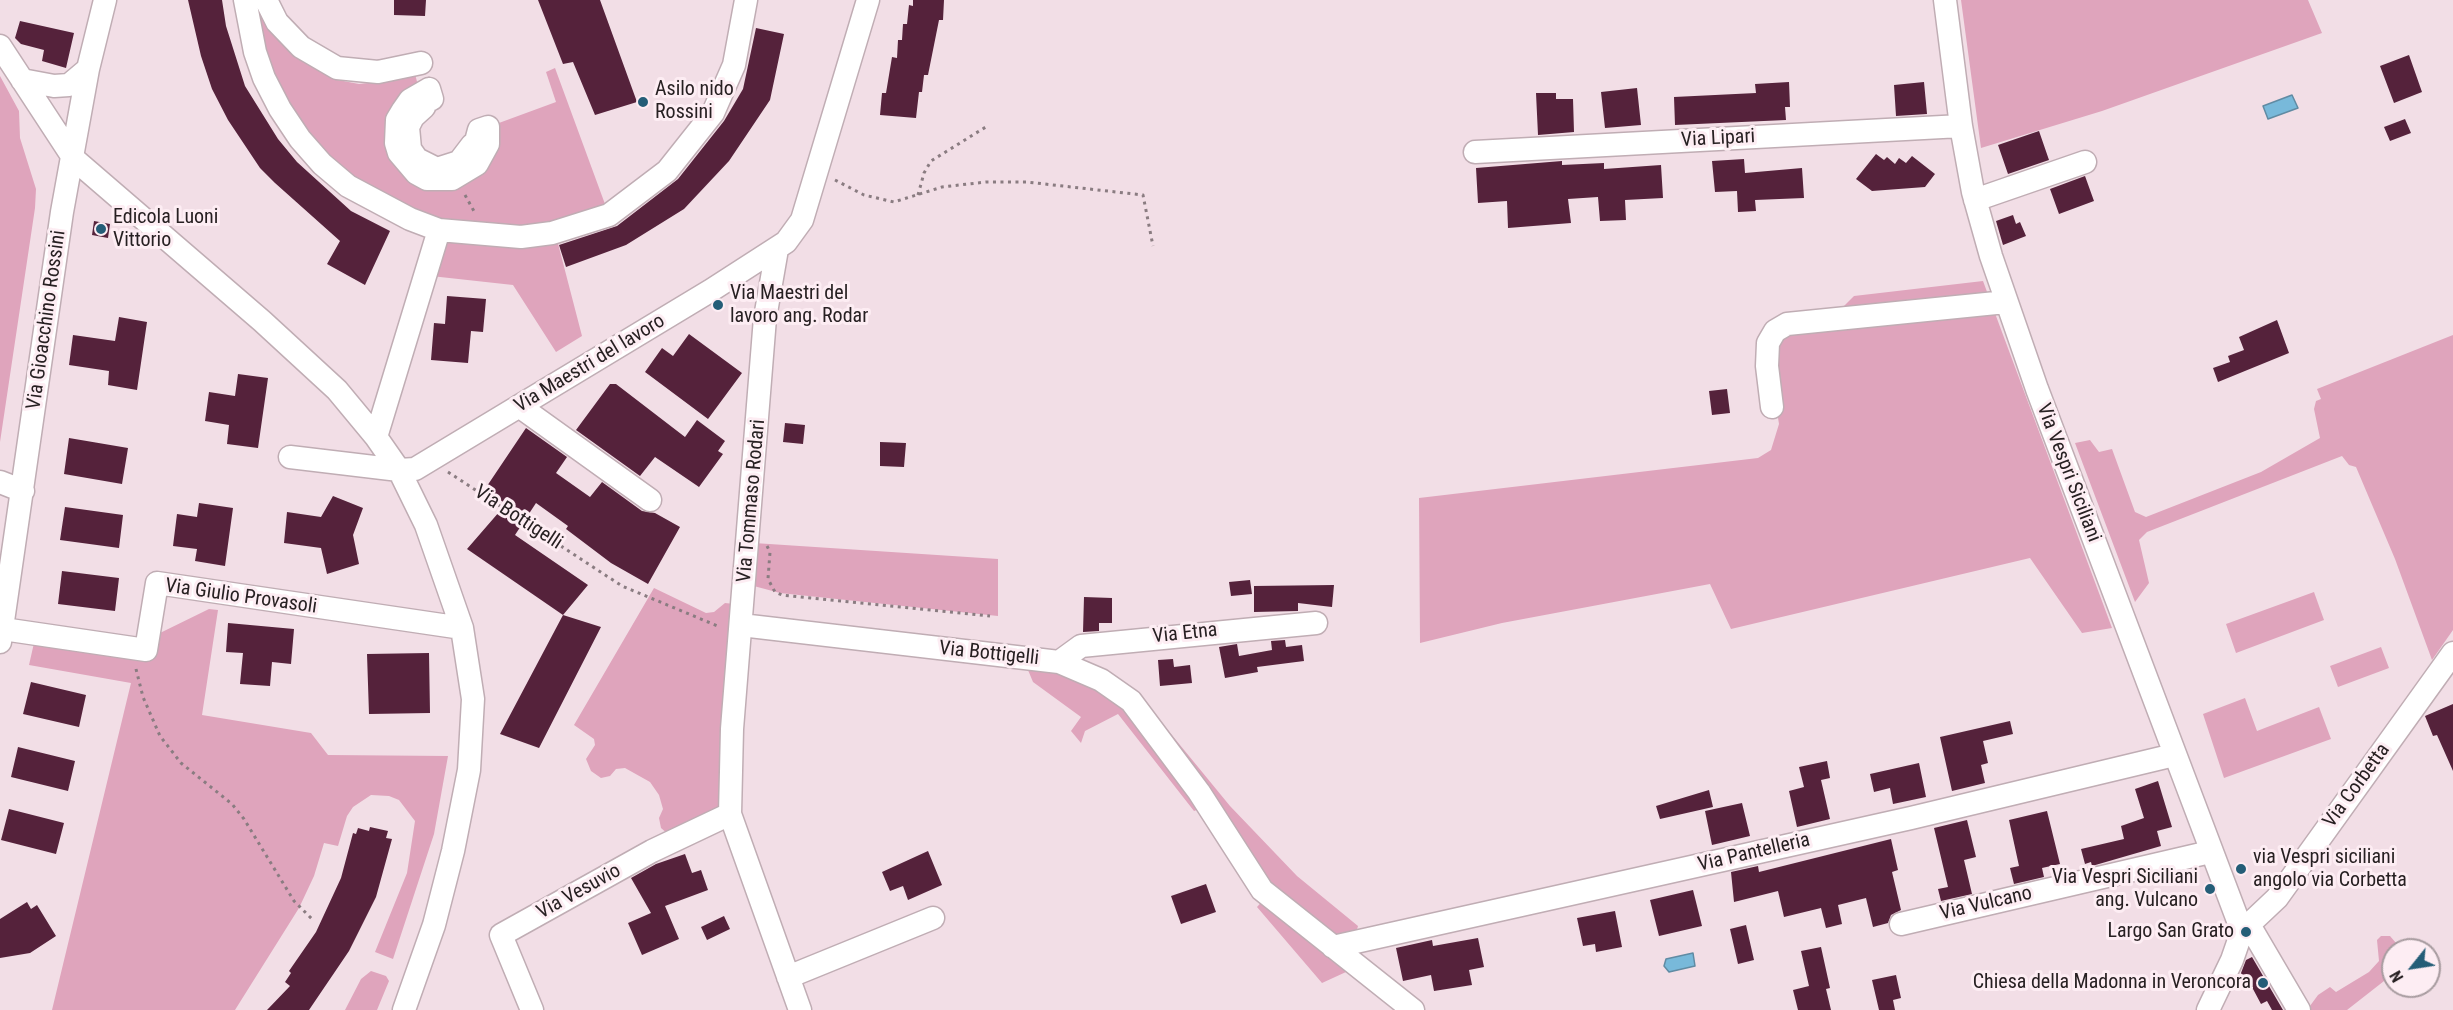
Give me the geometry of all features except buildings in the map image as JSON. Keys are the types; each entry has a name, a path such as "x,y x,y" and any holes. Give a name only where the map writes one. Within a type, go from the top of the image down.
{"street":[{"name":"Via Gioacchino Rossini","path":"2,635 61,222 74,159 88,69 105,0"},
{"path":"245,0 255,52 264,78 280,109 300,139 348,186 410,219 439,230 521,237 552,232 609,215 667,171 699,134 713,113 734,65 747,0"},
{"path":"266,0 277,22 301,47 337,68 378,72 421,63"},
{"path":"777,249 793,235 802,220 868,0"},
{"name":"Via Vespri Siciliani","path":"1945,0 1961,126 1975,200 2006,302 2210,852 2299,1010"},
{"path":"0,46 74,159 271,329 337,390 376,437 399,470 426,525 462,628 473,699 469,770 453,851 434,925 404,1010"},
{"path":"22,80 54,86 69,85 88,69"},
{"path":"429,89 432,99 423,102 424,107 413,117 408,127 410,149 417,159 437,169 459,162 472,145 475,145 478,130 488,127 489,134 484,154 471,170 455,178 427,179 416,173 399,153 396,143 398,120 402,110 410,99 429,89"},
{"name":"Via Lipari","path":"1475,152 1961,126"},
{"path":"1975,200 2085,162"},
{"path":"376,437 439,230"},
{"name":"Via Maestri del lavoro","path":"399,470 415,469 777,249"},
{"name":"Via Tommaso Rodari","path":"777,249 765,318 732,729 730,814 800,1010"},
{"path":"1772,407 1767,366 1768,343 1775,331 1786,324 2006,302"},
{"name":"Via Maestri del lavoro","path":"519,406 650,500"},
{"path":"290,457 399,470"},
{"path":"0,482 23,490"},
{"name":"Via Giulio Provasoli","path":"131,648 146,650 156,583 462,628"},
{"name":"Via Etna","path":"1059,662 1081,646 1316,622"},
{"name":"Via Bottigelli","path":"741,625 1059,662 1101,680 1131,701 1199,792 1262,890 1413,1010"},
{"path":"2,635 131,648"},
{"name":"Via Corbetta","path":"2249,924 2277,898 2453,653"},
{"name":"Via Pantelleria","path":"1333,947 1900,821 2174,755"},
{"name":"Via Vesuvio","path":"532,1010 501,935 652,851 730,814"},
{"name":"Via Vulcano","path":"1902,924 2210,852"},
{"path":"788,977 933,918"},
{"path":"2208,1010 2249,924"}],"path":[{"path":"918,195 924,173 932,161 989,125"},
{"path":"818,170 854,191 894,202 956,184 1004,181 1143,195 1153,246"},
{"path":"455,178 488,235"},
{"name":"Via Bottigelli","path":"458,478 622,586 727,630 741,625"},
{"path":"749,537 762,540 768,547 768,579 774,592 782,595 990,616"},
{"path":"131,648 143,697 160,736 181,763 232,804 244,819 294,901 313,920"}],"shaded area":[{"path":"1961,0 2308,0 2322,33 2102,111 1981,148"},
{"path":"256,1 302,59 338,80 359,84 415,74 420,93 410,100 427,179 488,127 556,102 546,72 555,68 609,215 555,232 582,336 556,352 513,285 431,276 432,233 406,225 276,113"},
{"path":"0,76 19,111 20,138 36,189 0,442"},
{"path":"1983,281 2112,628 2082,633 2030,558 1731,629 1710,584 1502,623 1420,643 1419,498 1758,458 1771,450 1779,424 1770,368 1784,329 1828,322 1854,296"},
{"path":"2453,335 2453,630 2432,660 2395,559 2356,467 2349,465 2342,456 2147,532 2139,540 2149,583 2135,602 2075,443 2090,440 2099,452 2112,449 2135,512 2146,517 2261,472 2320,438 2314,409 2316,401 2321,399 2317,389"},
{"path":"754,543 998,559 998,616 780,593 750,585"},
{"path":"654,588 706,613 714,612 725,603 734,604 719,810 668,834 661,828 659,818 663,809 659,795 650,782 625,768 616,769 610,776 601,778 591,771 586,759 595,745 594,739 574,725"},
{"path":"2314,592 2324,620 2236,653 2226,624"},
{"path":"209,609 218,610 202,715 311,733 328,755 448,756 434,834 393,959 375,952 407,873 415,821 399,800 389,796 371,795 353,807 347,816 338,846 324,843 314,876 299,908 235,1010 52,1010 131,683 29,665 34,643 123,656 160,633"},
{"path":"2381,647 2389,668 2338,687 2330,666"},
{"path":"1049,663 1127,705 1202,808 1194,811 1118,714 1085,731 1081,743 1071,731 1081,717 1033,682 1028,670 1037,665"},
{"path":"2245,698 2257,731 2319,707 2331,739 2224,778 2203,714"},
{"path":"1148,706 1230,806 1297,876 1358,926 1354,940 1334,945 1263,887"},
{"path":"1267,896 1348,962 1346,972 1322,983 1257,907"},
{"path":"2381,936 2392,938 2381,938 2381,983 2347,1010 2307,1010 2318,995 2330,987 2336,992 2369,972 2379,961 2377,940"},
{"path":"371,971 386,976 389,981 377,1010 345,1010 361,979"}],"water":[{"path":"2292,95 2298,108 2268,119 2263,106"},
{"path":"1693,953 1695,966 1669,972 1664,966 1666,959"}],"place":[{"name":"Asilo nido Rossini","path":"643,102"},
{"name":"Edicola Luoni Vittorio","path":"101,229"},
{"name":"Via Maestri del lavoro ang. Rodar","path":"718,305"},
{"name":"via Vespri siciliani angolo via Corbetta","path":"2241,869"},
{"name":"Via Vespri Siciliani ang. Vulcano","path":"2210,889"},
{"name":"Largo San Grato","path":"2246,932"},
{"name":"Chiesa della Madonna in Veroncora","path":"2263,983"}]}
